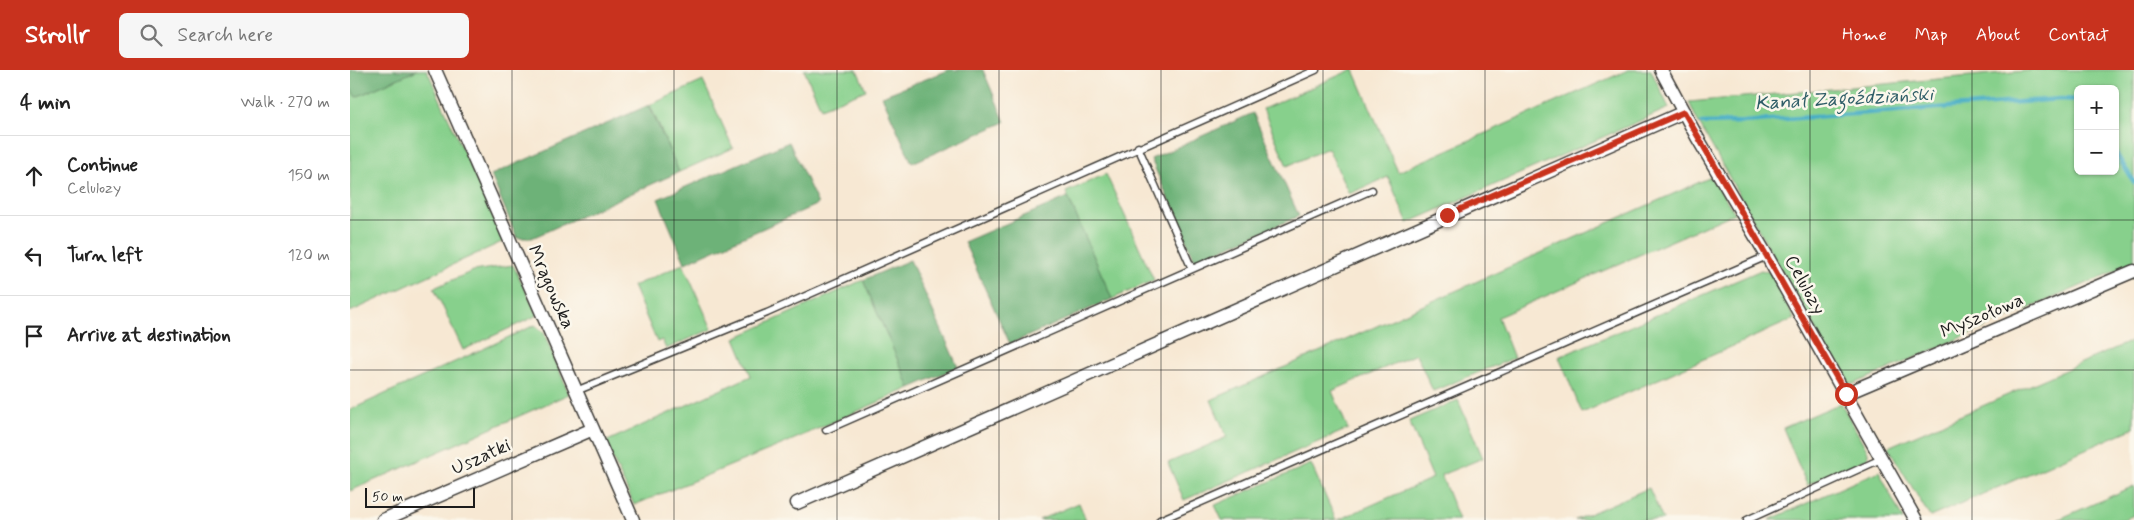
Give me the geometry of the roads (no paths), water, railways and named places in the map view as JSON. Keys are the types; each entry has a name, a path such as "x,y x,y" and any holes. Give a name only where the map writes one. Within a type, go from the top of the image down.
{"street":[{"name":"Mrągowska","path":"435,70 633,520"},
{"name":"Celulozy","path":"1661,70 1916,520"},
{"path":"797,503 1686,117"},
{"name":"Myszołowa","path":"1846,394 2134,271"},
{"name":"Uszatki","path":"383,520 593,429"}],"lane":[{"path":"576,391 767,313 1138,147 1316,70"},
{"path":"1138,147 1192,269"},
{"path":"826,430 1372,190"},
{"path":"1160,520 1767,256"},
{"path":"1747,520 1881,459"}],"waterway":[{"name":"Kanał Zagoździański","path":"1702,123 1743,122 2061,99 2074,100"},
{"name":"Kanał Zagoździański","path":"2119,158 2134,182"}]}
